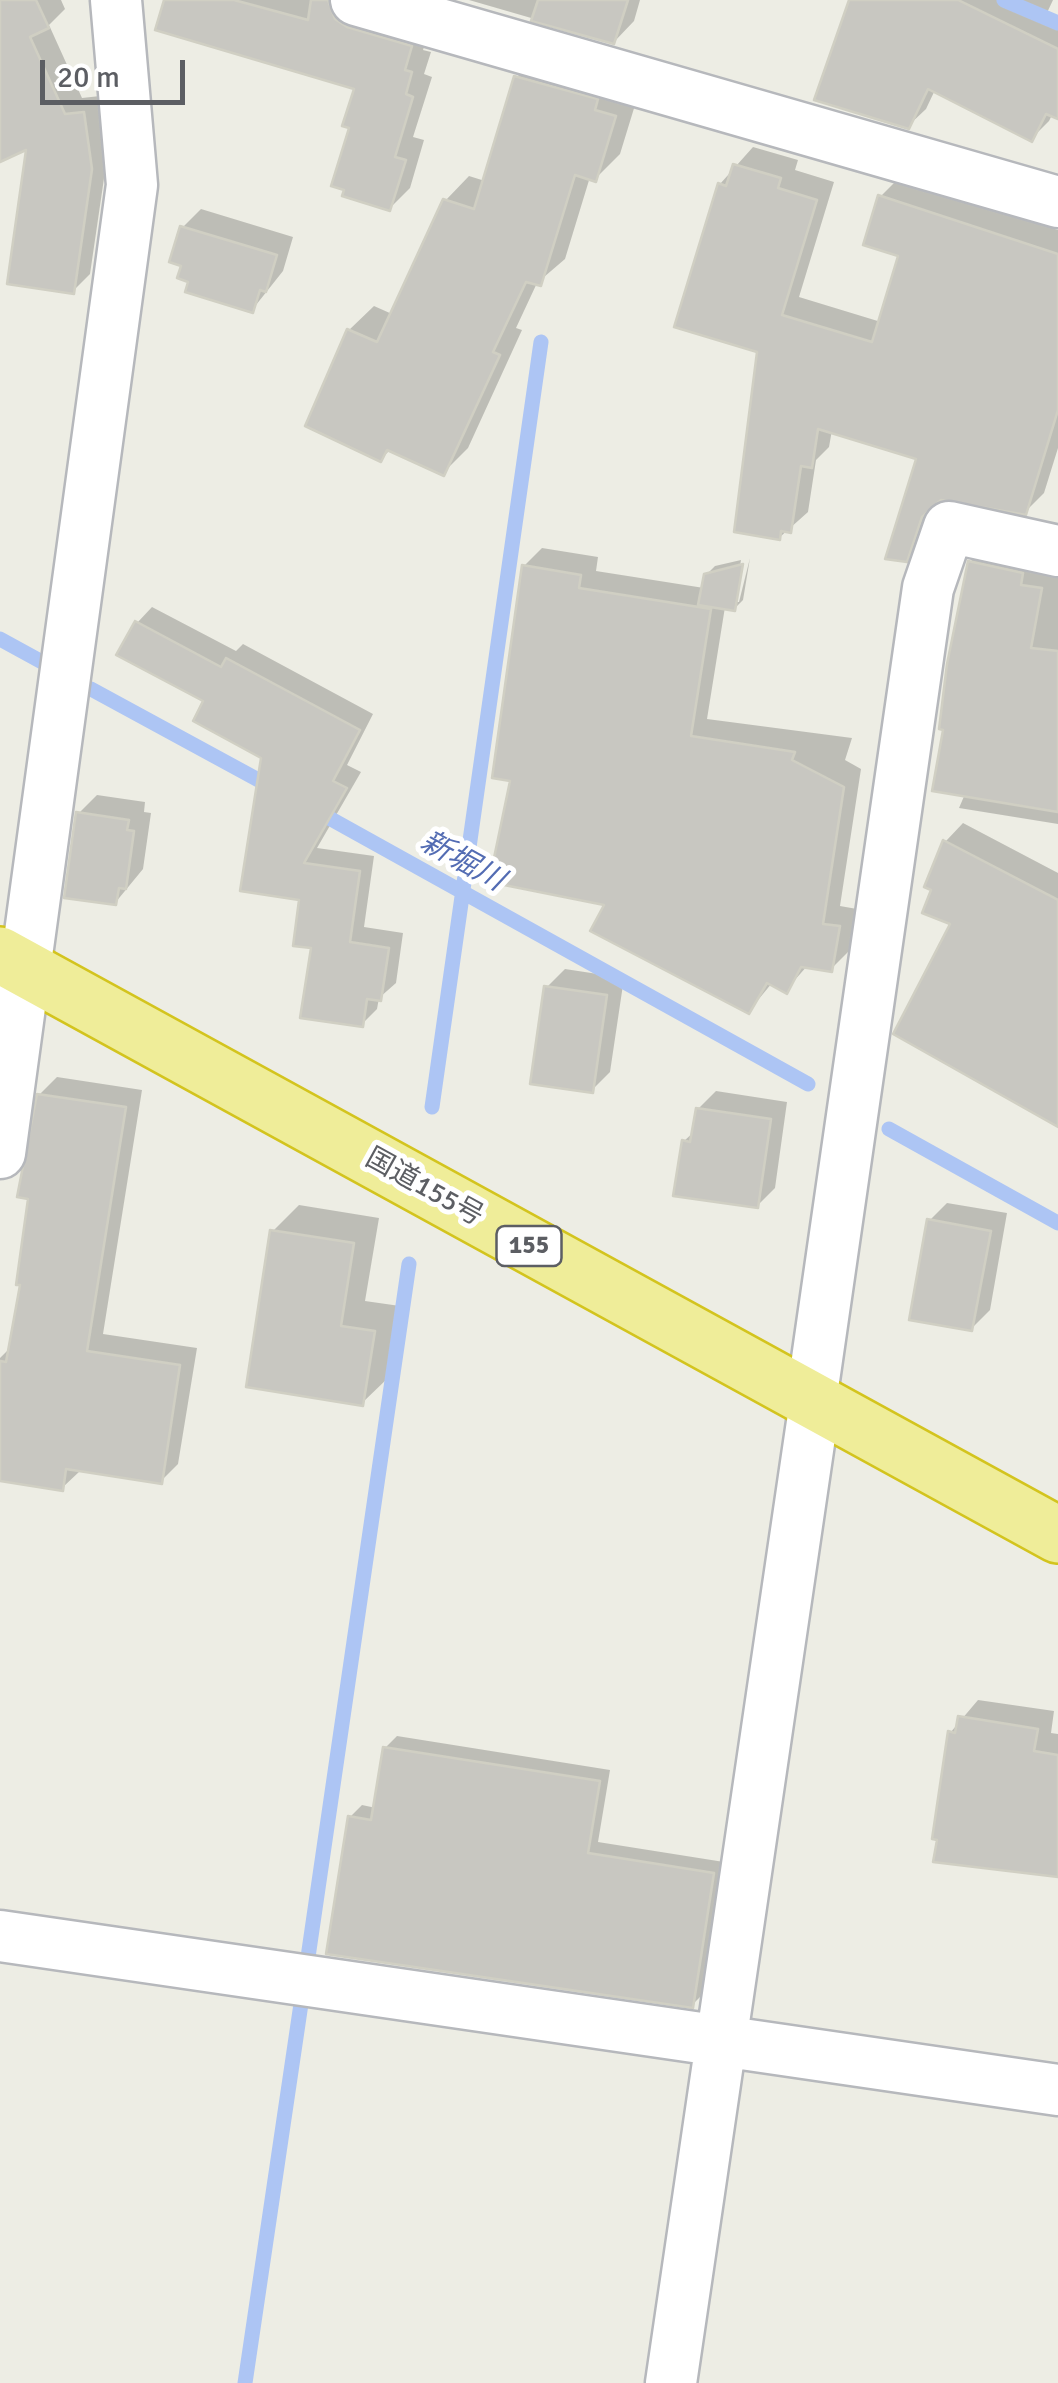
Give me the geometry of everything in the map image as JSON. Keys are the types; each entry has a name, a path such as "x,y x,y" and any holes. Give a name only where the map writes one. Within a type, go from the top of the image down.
{"highway":[{"name":"国道155号","path":"14,963 1058,1536"}],"street":[{"path":"0,1154 14,963 132,185 116,0"},
{"path":"356,0 1058,202"},
{"path":"671,2383 928,588 949,528 1058,551"},
{"path":"0,1936 1058,2090"}],"building":[{"path":"0,0 36,0 49,28 30,37 65,114 84,112 92,169 74,294 7,284 26,150 0,162"},
{"path":"164,0 234,0 308,20 311,0 328,0 335,19 347,27 412,46 405,70 412,72 406,94 413,97 395,157 406,160 390,211 342,196 344,190 331,186 349,128 342,126 354,89 155,30"},
{"path":"538,0 628,0 614,44 531,21"},
{"path":"849,0 958,0 1058,49 1058,119 1046,114 1032,142 928,89 909,129 814,100"},
{"path":"514,76 598,99 595,110 616,116 596,182 575,175 541,286 526,282 493,352 500,355 444,476 387,450 381,462 305,426 347,329 377,342 443,199 474,209"},
{"path":"733,164 781,178 778,188 817,200 782,315 872,342 898,256 863,245 878,195 1058,254 1058,410 1026,515 941,500 922,517 907,562 885,559 916,459 818,429 812,468 801,466 791,533 781,531 780,540 734,532 757,352 674,327 718,183 726,186"},
{"path":"180,226 277,255 266,292 260,290 253,313 185,292 188,282 177,278 181,266 169,262"},
{"path":"968,561 1023,573 1021,585 1042,588 1031,648 1058,651 1058,812 932,791 943,730 939,729 947,664"},
{"path":"743,564 735,611 698,605 704,574"},
{"path":"522,565 581,575 579,588 711,609 691,736 795,752 792,760 844,787 823,924 840,926 832,972 801,967 787,994 767,983 749,1014 590,931 604,905 489,882 510,781 492,778"},
{"path":"135,621 221,667 226,658 360,730 333,781 347,788 304,863 360,871 350,942 389,948 381,1001 367,999 363,1027 300,1018 311,948 293,946 299,900 240,891 261,758 193,721 203,701 116,655"},
{"path":"76,812 129,820 127,830 134,831 126,889 119,888 116,905 64,898"},
{"path":"943,840 1058,900 1058,1127 893,1034 950,924 922,913 931,890 924,887"},
{"path":"544,986 607,995 593,1093 530,1084"},
{"path":"37,1094 126,1107 87,1351 180,1365 162,1484 66,1469 63,1491 0,1481 0,1361 6,1362 20,1285 16,1285 28,1199 17,1197"},
{"path":"696,1108 771,1119 758,1208 673,1196 682,1140 690,1142"},
{"path":"927,1219 991,1231 972,1331 909,1320"},
{"path":"270,1230 354,1243 341,1326 375,1331 363,1406 246,1387"},
{"path":"958,1716 1038,1729 1034,1751 1058,1755 1058,1877 933,1862 937,1840 932,1839 948,1731 955,1733"},
{"path":"383,1747 600,1781 588,1853 714,1873 693,2008 326,1954 348,1816 371,1820"}],"waterway":[{"path":"1004,0 1058,23"},
{"path":"432,1107 541,342"},
{"path":"0,639 42,662"},
{"name":"新堀川","path":"91,689 275,789"},
{"name":"新堀川","path":"313,809 808,1084"},
{"name":"新堀川","path":"889,1129 1058,1223"},
{"path":"307,1964 409,1264"},
{"path":"245,2383 302,1997"}]}
